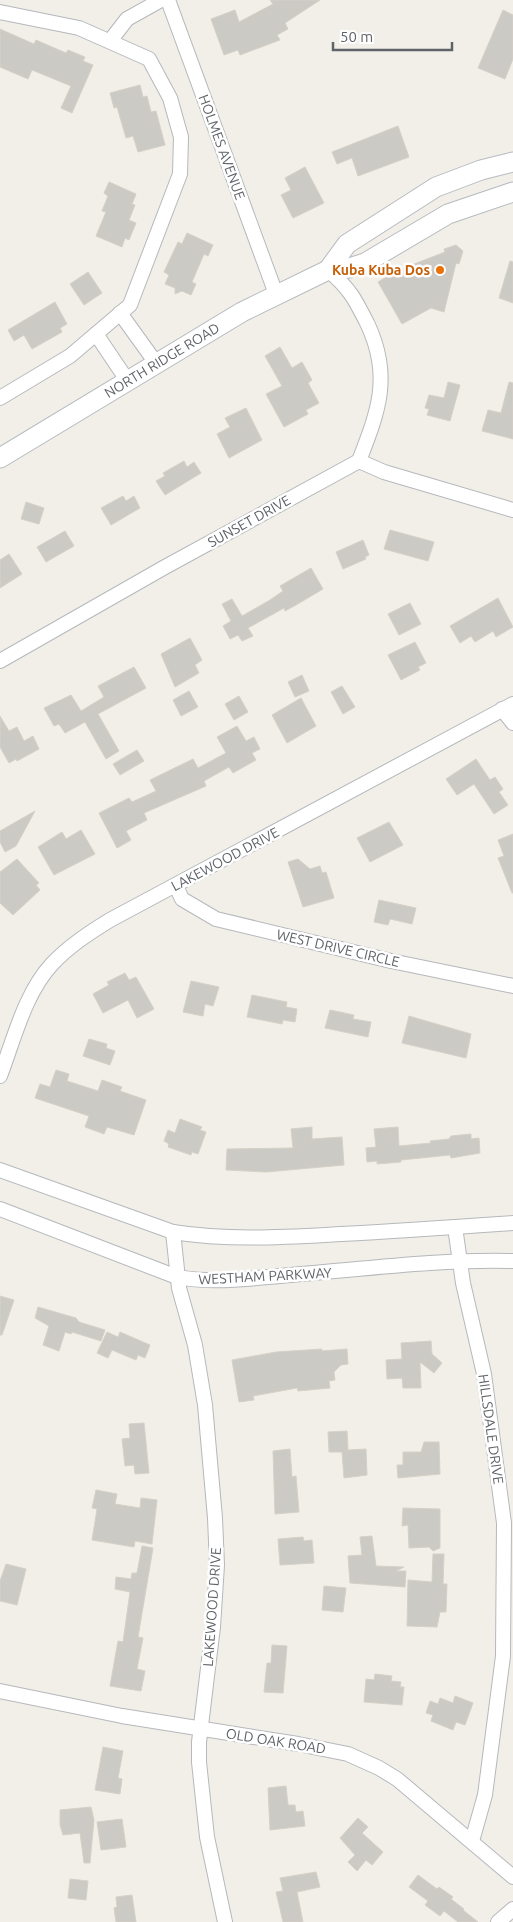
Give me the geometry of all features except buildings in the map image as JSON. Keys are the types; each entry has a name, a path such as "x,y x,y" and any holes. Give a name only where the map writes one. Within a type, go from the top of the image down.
{"main road":[{"name":"NORTH RIDGE ROAD","path":"328,270 347,244 356,237 436,187 481,170 513,162"},
{"name":"NORTH RIDGE ROAD","path":"0,458 127,380 276,294 328,270 349,268 365,263 448,214 513,192"}],"street":[{"path":"110,41 127,19 162,0"},
{"name":"HOLMES AVENUE","path":"168,0 276,294"},
{"path":"0,12 79,28 148,59 170,98 181,137 180,174 130,305 70,356 0,398"},
{"path":"328,270 349,289 355,298 374,338 380,358 382,377 375,419 358,461 384,472 513,510"},
{"path":"120,313 156,363"},
{"path":"96,334 127,380"},
{"name":"SUNSET DRIVE","path":"0,661 164,567 358,461"},
{"path":"508,707 513,723"},
{"name":"LAKEWOOD DRIVE","path":"0,1076 29,1002 51,965 70,947 91,932 306,814 508,707"},
{"name":"WEST DRIVE CIRCLE","path":"176,886 182,899 216,919 390,961 513,986"},
{"path":"0,1170 173,1232 236,1238 513,1223"},
{"name":"WESTHAM PARKWAY","path":"0,1209 177,1277 194,1280 261,1278 459,1262 513,1261"},
{"name":"HILLSDALE DRIVE","path":"455,1227 459,1262 484,1374 504,1523 504,1656 485,1794 472,1841"},
{"name":"LAKEWOOD DRIVE","path":"173,1232 177,1277 195,1345 206,1405 215,1518 217,1565 213,1627 200,1730 199,1762 207,1837 225,1922"},
{"name":"OLD OAK ROAD","path":"0,1691 200,1730 298,1744 348,1754 397,1779 513,1877"},
{"path":"498,1922 513,1909"}],"place":[{"name":"Kuba Kuba Dos","path":"440,270"}]}
